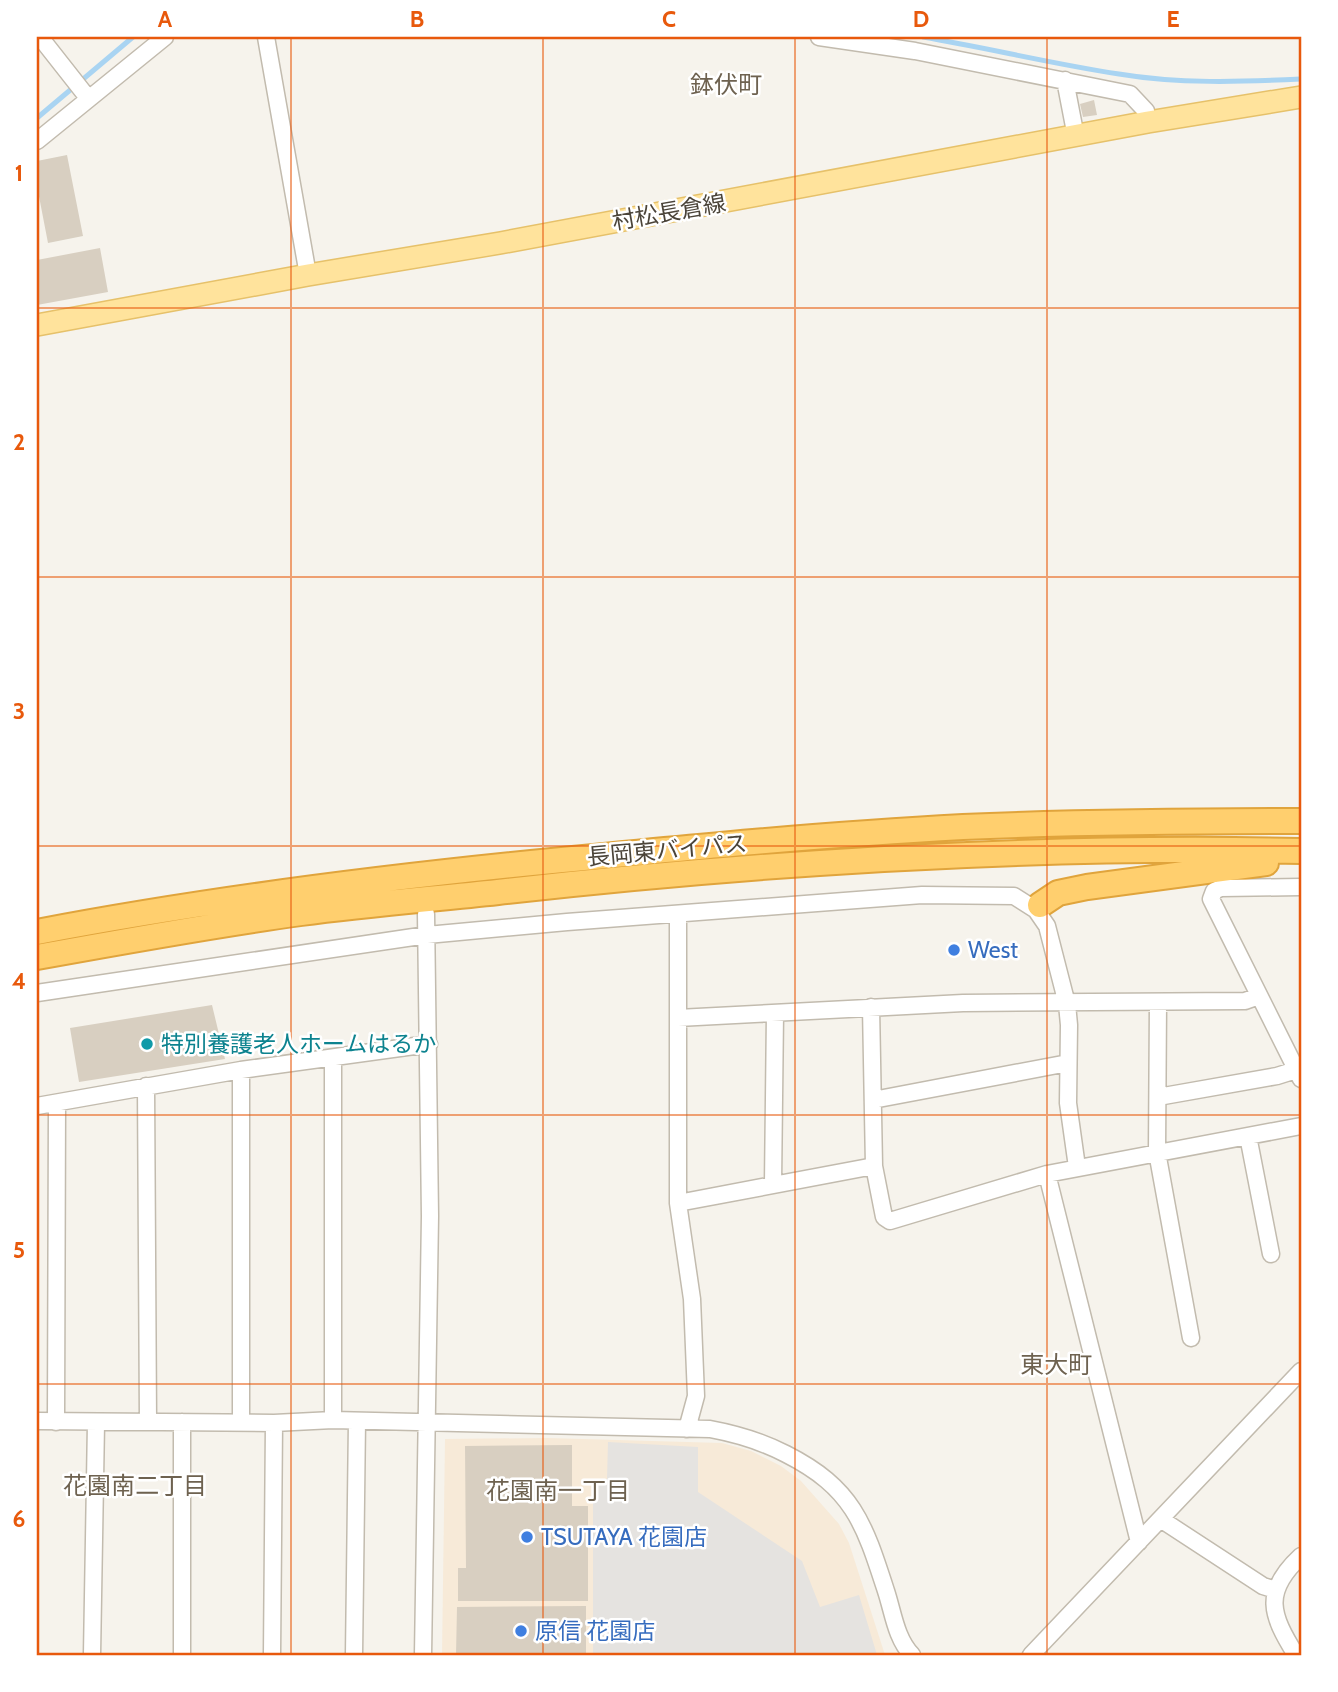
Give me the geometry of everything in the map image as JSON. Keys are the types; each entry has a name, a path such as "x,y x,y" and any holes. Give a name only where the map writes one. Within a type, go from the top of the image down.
{"highway":[{"name":"長岡東バイパス","path":"37,932 123,915 468,869 685,848 960,827 1301,821"},
{"name":"長岡東バイパス","path":"37,957 303,913 694,871 840,860 1015,852 1175,849 1301,851"},
{"path":"1038,908 1058,893 1087,887 1301,859"},
{"path":"37,926 123,915"}],"main road":[{"name":"村松長倉線","path":"37,325 500,243 1148,122 1301,97"}],"street":[{"path":"40,37 89,98"},
{"path":"37,141 165,37"},
{"path":"266,37 309,275"},
{"path":"819,37 915,51 1130,94 1146,111 1148,122"},
{"path":"1065,80 1076,137"},
{"path":"1158,1097 1277,1076 1299,1075 1211,898 1214,891 1221,888 1301,887"},
{"path":"37,993 427,935 855,900 995,894 1014,896 1038,908 1047,926 1067,1003 1068,1103 1077,1167"},
{"path":"423,1655 429,1421 429,1044 426,914"},
{"path":"678,914 678,1203 692,1299 696,1396 687,1429"},
{"path":"678,1018 991,1002 1245,1001 1259,996"},
{"path":"1158,1002 1157,1152 1191,1338"},
{"path":"871,1007 874,1166 884,1217 890,1221 1077,1167 1301,1126"},
{"path":"773,1184 775,1013"},
{"path":"37,1106 241,1070 429,1044"},
{"path":"333,1058 333,1420"},
{"path":"873,1100 1068,1063"},
{"path":"241,1070 241,1422"},
{"path":"146,1086 148,1422"},
{"path":"56,1422 57,1102"},
{"path":"1248,1136 1272,1254"},
{"path":"678,1203 874,1166"},
{"path":"1047,1174 1139,1542"},
{"path":"1031,1655 1301,1371"},
{"path":"37,1421 429,1421 710,1429 753,1439 807,1464 833,1483 851,1507 866,1534 906,1650 912,1655"},
{"path":"354,1655 357,1421"},
{"path":"182,1422 182,1655"},
{"path":"92,1655 96,1423"},
{"path":"272,1655 274,1423"},
{"path":"1161,1520 1263,1586 1276,1590"},
{"path":"1296,1655 1280,1629 1276,1615 1276,1590 1286,1571 1301,1556"}],"shaded area":[{"path":"547,1438 722,1443 751,1451 781,1466 801,1481 839,1524 849,1543 885,1655 442,1655 445,1439"},
{"path":"608,1442 698,1447 698,1492 802,1561 820,1607 859,1595 877,1655 593,1655 593,1480 607,1479"}],"building":[{"path":"1094,100 1097,115 1083,117 1080,104"},
{"path":"67,155 83,236 48,243 37,186 37,161"},
{"path":"100,248 108,292 37,305 37,260"},
{"name":"特別養護老人ホームはるか","path":"212,1005 225,1059 79,1082 70,1028"},
{"name":"TSUTAYA 花園店","path":"572,1445 572,1506 588,1506 588,1601 458,1601 458,1568 466,1568 465,1446"},
{"name":"原信 花園店","path":"586,1606 586,1655 456,1655 457,1607"}],"waterway":[{"path":"37,118 133,37"},
{"path":"923,37 1141,77 1210,81 1301,79"}],"place":[{"name":"West","path":"954,950"},
{"name":"特別養護老人ホームはるか","path":"147,1044"},
{"name":"TSUTAYA 花園店","path":"527,1537"},
{"name":"原信 花園店","path":"521,1631"}],"district":[{"name":"鉢伏町","path":"726,85"},
{"name":"東大町","path":"1056,1365"},
{"name":"花園南二丁目","path":"135,1486"},
{"name":"花園南一丁目","path":"558,1491"}]}
